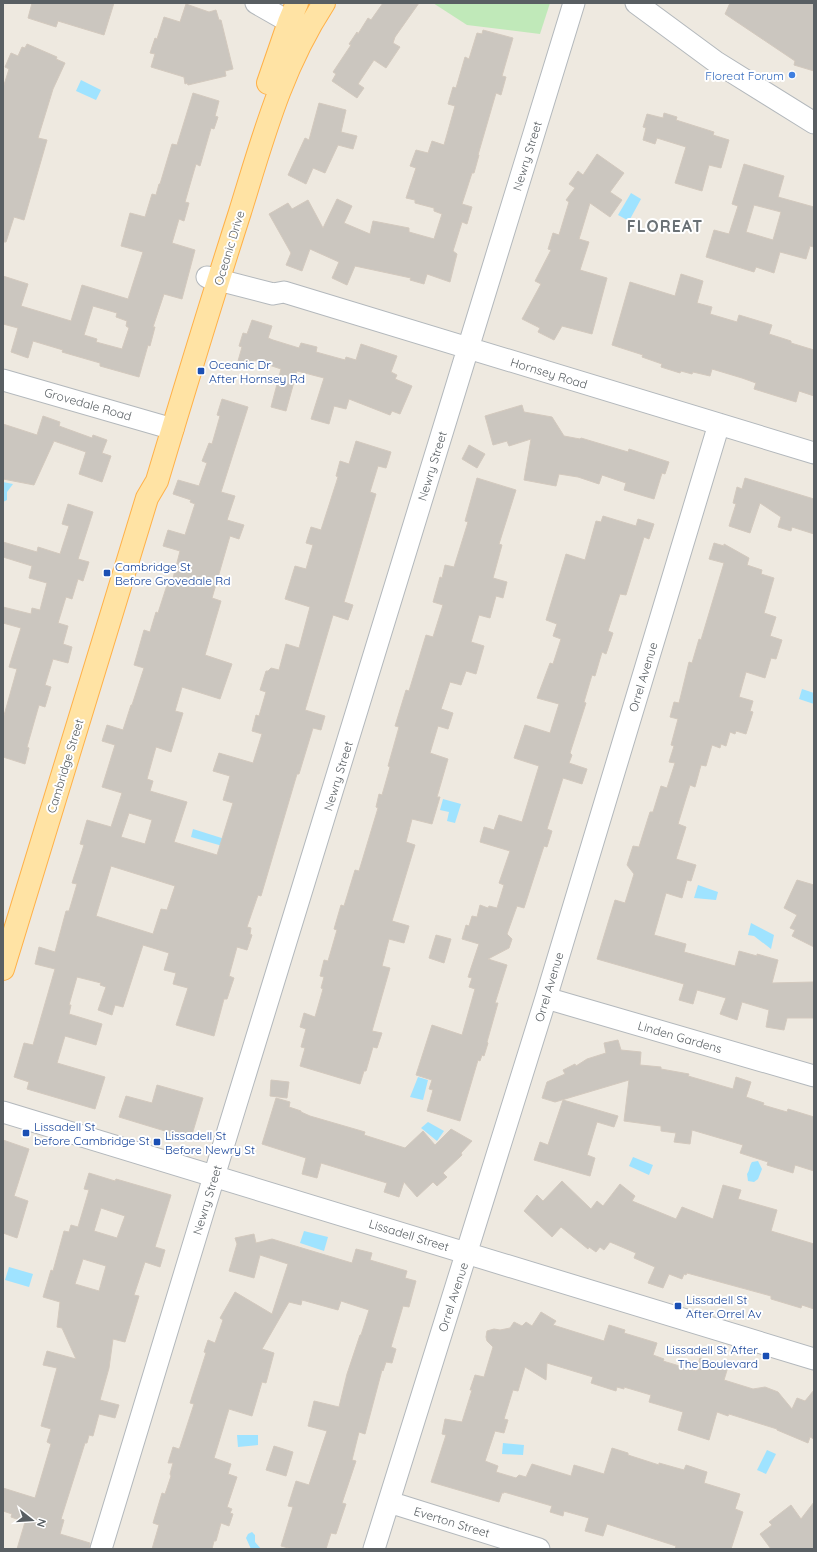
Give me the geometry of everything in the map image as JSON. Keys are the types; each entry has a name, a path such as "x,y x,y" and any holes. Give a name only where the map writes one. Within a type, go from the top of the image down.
{"main road":[{"name":"Oceanic Drive","path":"127,563 147,498 157,481 167,427 215,271 288,67 298,15 321,8"},
{"name":"Cambridge Street","path":"3,969 127,563"}],"street":[{"path":"256,3 298,15"},
{"name":"Newry Street","path":"101,1549 574,3"},
{"path":"636,3 716,62 814,123"},
{"name":"Hornsey Road","path":"215,271 276,284 284,292 814,453"},
{"name":"Grovedale Road","path":"3,380 167,427"},
{"name":"Orrel Avenue","path":"374,1549 468,1252 546,998 719,424"},
{"name":"Linden Gardens","path":"546,998 814,1076"},
{"name":"Lissadell Street","path":"3,1112 468,1252 814,1359"},
{"name":"Everton Street","path":"389,1502 539,1549"}],"green space":[{"path":"433,3 550,3 540,34 467,25"}],"water":[{"path":"81,80 101,90 96,100 76,91"},
{"path":"631,193 641,199 629,221 618,215"},
{"path":"3,482 13,484 7,492 7,500 3,502"},
{"path":"802,689 814,693 814,704 799,699"},
{"path":"443,799 461,804 455,823 447,821 449,812 440,810"},
{"path":"193,829 228,840 226,847 191,837"},
{"path":"698,885 718,892 716,900 694,898"},
{"path":"751,923 774,935 771,949 754,936 748,935"},
{"path":"418,1077 428,1080 423,1100 410,1097"},
{"path":"428,1122 444,1131 437,1141 421,1128"},
{"path":"633,1157 653,1165 649,1175 629,1166"},
{"path":"758,1161 762,1169 758,1179 754,1182 748,1181 747,1174 752,1162"},
{"path":"304,1231 328,1237 324,1251 300,1243"},
{"path":"9,1267 33,1274 29,1287 5,1280"},
{"path":"237,1435 258,1435 258,1445 238,1447"},
{"path":"503,1443 524,1445 523,1455 502,1454"},
{"path":"767,1450 776,1454 766,1474 757,1470"},
{"path":"252,1532 255,1535 255,1542 261,1549 251,1549 246,1538 248,1534"}],"building":[{"path":"32,3 114,3 104,35 58,21 56,27 28,18"},
{"path":"383,3 419,3 395,37 393,43 400,47 386,68 374,60 358,84 364,88 357,98 332,81 336,74 333,72 351,45 349,44 357,32 358,34 368,18 371,20"},
{"path":"730,3 814,3 814,71 794,65 795,61 725,14"},
{"path":"186,4 209,12 216,10 219,20 221,20 233,69 225,71 226,76 188,85 187,83 185,84 184,77 151,67 155,54 150,53 155,38 157,39 164,17 180,22"},
{"path":"483,30 513,38 502,76 506,77 501,95 496,93 474,173 472,173 462,204 472,207 467,224 462,222 453,251 457,254 450,282 427,274 424,284 410,280 411,278 355,266 347,285 332,278 339,262 310,249 302,271 286,265 291,253 269,214 288,203 292,209 308,200 323,228 337,199 352,206 344,223 370,234 373,221 409,228 409,232 434,239 442,214 434,211 434,208 415,203 415,200 406,198 416,168 410,166 416,150 428,153 432,141 444,145 455,106 448,104 453,87 456,88 465,57 469,59 477,33 482,34"},
{"path":"27,44 57,57 56,59 65,63 53,89 38,138 47,140 24,220 14,217 6,242 3,242 3,88 9,69 5,67 11,53 18,56 22,47 25,48"},
{"path":"193,93 219,101 215,116 218,117 214,129 211,128 200,166 196,164 185,202 189,203 184,221 179,219 172,243 195,250 182,299 164,294 153,327 155,327 150,346 148,345 139,377 100,366 100,363 62,352 63,350 33,341 28,358 11,352 18,328 3,324 3,276 28,284 21,306 71,321 82,285 128,299 143,252 121,246 130,213 145,217 152,194 156,195 172,144 177,145","holes":["93,306 117,313 116,317 127,321 126,326 129,328 122,349 96,342 97,339 84,335"]},
{"path":"319,103 346,110 341,132 357,136 353,149 338,145 325,173 313,168 306,184 288,175 305,138 309,140"},
{"path":"664,113 677,117 676,120 714,132 713,135 729,140 721,168 709,165 702,191 675,183 686,147 657,138 655,144 643,140 646,128 643,127 647,114 663,118"},
{"path":"597,154 624,173 610,192 622,200 610,217 590,203 579,239 589,242 580,270 607,278 592,334 562,326 554,340 538,332 540,328 522,319 541,284 535,281 551,250 548,249 553,233 559,235 569,202 566,200 575,188 569,184 578,171 583,175"},
{"path":"744,164 784,176 778,197 814,207 814,247 810,246 806,259 780,252 774,273 756,267 754,272 706,257 714,230 729,234 738,206 732,204","holes":["754,205 781,212 773,240 746,232"]},
{"path":"681,274 703,281 697,303 712,307 710,314 737,322 739,315 772,325 769,334 814,350 814,396 799,391 796,402 754,389 756,383 712,369 710,376 693,372 692,374 681,371 680,373 661,367 662,364 642,357 643,355 612,345 630,282 675,296"},
{"path":"252,320 272,326 268,338 299,348 301,343 317,347 316,352 345,360 346,357 356,360 361,344 397,356 391,372 397,375 395,379 412,386 400,414 392,411 390,415 349,399 346,409 334,406 329,424 311,419 324,378 297,371 286,411 271,407 281,369 254,360 253,365 238,361 242,347 239,346 243,333 247,334"},
{"path":"222,399 248,407 221,492 235,496 227,520 244,525 239,539 230,536 212,598 221,601 205,655 232,664 220,699 182,687 175,711 183,713 171,752 156,747 147,779 153,781 150,791 187,802 174,842 217,855 233,803 223,800 230,776 213,771 219,753 253,763 262,734 252,731 256,715 259,716 266,692 260,690 266,671 271,668 279,670 286,644 299,648 310,607 285,599 295,566 306,569 313,545 306,543 311,527 321,530 338,477 336,476 340,461 349,464 356,441 391,452 386,468 378,466 370,492 376,494 344,602 353,605 348,620 333,615 305,710 325,716 321,730 313,728 299,774 297,774 261,896 258,895 247,927 251,928 250,934 252,935 247,950 237,947 229,976 234,978 227,999 224,999 214,1036 176,1025 188,988 173,984 176,973 164,970 169,953 143,945 123,1007 115,1005 112,1015 98,1010 106,987 100,985 101,983 77,977 69,1005 71,1005 69,1014 102,1024 96,1045 65,1036 57,1063 105,1077 95,1109 27,1089 29,1082 14,1077 24,1043 33,1045 55,969 35,964 39,947 55,952 66,911 69,911 77,884 72,883 84,845 80,844 87,820 111,827 122,793 102,787 115,745 102,741 107,725 123,730 132,705 144,668 134,665 144,630 150,632 167,585 171,586 180,551 163,546 168,530 185,535 195,504 190,502 191,500 173,494 178,480 199,486 207,463 202,461 209,443 212,444 220,416 217,415","holes":["129,813 152,820 145,844 121,837","111,866 175,886 167,910 161,909 153,934 96,916"]},
{"path":"522,405 524,412 552,417 564,436 581,438 628,452 629,449 669,462 665,474 662,473 654,499 624,490 626,483 602,475 599,484 578,477 559,474 556,486 524,480 531,439 509,446 507,441 493,445 485,416"},
{"path":"43,416 60,422 59,426 92,438 93,435 107,440 102,453 111,456 102,482 79,474 86,452 54,441 34,485 3,479 3,424 37,435"},
{"path":"469,445 485,454 477,468 462,459"},
{"path":"477,478 516,490 499,544 502,545 493,578 507,582 503,598 496,596 490,618 479,615 471,642 484,646 476,674 466,671 461,685 450,682 441,709 453,713 448,729 438,726 430,753 448,759 437,797 440,797 432,824 412,819 406,842 415,845 392,921 409,926 404,943 389,939 382,966 390,968 372,1031 382,1033 377,1048 373,1047 366,1071 364,1071 360,1084 300,1066 305,1048 301,1047 306,1029 300,1027 304,1013 315,1017 323,989 321,988 324,977 320,976 324,960 328,961 337,930 334,929 341,905 344,906 355,870 359,871 378,808 376,807 379,794 382,795 390,767 388,766 399,727 395,726 406,690 409,691 426,635 433,637 443,605 433,602 445,565 454,567 468,522 465,521"},
{"path":"745,478 814,499 814,534 792,527 791,531 778,527 781,517 760,503 750,533 729,526 736,504 733,503 737,487 742,489"},
{"path":"68,504 93,512 78,559 89,562 83,581 78,579 72,599 66,597 58,623 68,626 63,644 72,647 68,663 53,659 45,685 51,687 45,707 39,705 27,747 29,748 25,764 3,757 3,719 17,669 9,667 21,628 3,623 3,607 31,614 32,608 40,610 47,583 29,578 32,566 3,557 3,542 37,552 38,547 60,554 69,526 62,524"},
{"path":"603,516 636,526 638,519 654,524 649,539 644,537 626,595 620,594 608,631 613,633 606,654 602,652 595,676 592,675 584,702 586,703 570,753 572,755 569,763 587,769 582,784 563,778 547,829 552,831 547,847 544,846 524,908 517,906 507,934 512,939 509,948 488,959 507,965 495,1003 498,1003 487,1042 488,1043 484,1056 482,1055 480,1061 478,1060 460,1121 427,1111 433,1090 429,1089 432,1080 416,1075 432,1025 462,1035 475,989 469,987 472,978 468,977 479,944 462,939 466,925 469,926 472,916 477,917 480,905 488,908 489,906 497,908 504,885 499,883 510,851 480,842 484,827 494,830 499,815 522,822 539,766 514,758 525,725 550,733 559,704 537,698 550,663 553,664 561,639 553,636 557,624 546,620 566,554 585,560 596,521 601,522"},
{"path":"714,543 724,546 724,544 749,558 747,565 762,570 761,574 774,578 764,613 776,617 770,636 782,640 776,659 771,658 765,678 746,672 739,697 753,701 750,711 753,712 746,734 736,731 735,734 730,732 726,746 721,744 720,748 712,745 706,766 701,765 695,787 690,785 678,824 686,827 676,859 696,865 691,881 687,880 682,898 666,893 654,935 686,944 684,952 735,966 739,951 778,960 772,983 813,982 814,1018 787,1018 784,1030 766,1027 769,1010 742,1002 737,1020 720,1014 726,998 697,990 693,1004 679,1000 684,984 597,959 615,900 625,903 634,874 627,865 633,846 639,847 650,812 653,812 661,786 667,788 675,763 669,762 674,746 671,745 678,719 670,717 674,702 679,703 689,662 692,663 699,639 701,640 724,563 709,559"},
{"path":"797,880 814,885 814,947 792,936 795,930 790,928 797,915 784,908"},
{"path":"436,935 451,939 444,963 429,958"},
{"path":"618,1040 621,1050 641,1052 640,1065 661,1067 661,1069 689,1074 688,1076 733,1089 736,1077 751,1082 746,1097 764,1103 763,1105 787,1112 788,1109 814,1117 814,1171 795,1165 793,1173 767,1165 768,1162 740,1153 743,1145 692,1130 690,1144 674,1142 676,1133 661,1131 661,1126 624,1121 629,1080 555,1102 542,1098 547,1082 565,1074 563,1070 575,1064 576,1066 587,1059 606,1053 604,1043"},
{"path":"271,1080 289,1082 287,1098 270,1096"},
{"path":"157,1085 203,1098 191,1138 183,1135 181,1140 164,1134 165,1131 119,1117 126,1096 152,1103"},
{"path":"276,1098 290,1102 289,1107 310,1116 365,1132 364,1135 405,1148 423,1131 435,1145 451,1129 472,1141 461,1153 462,1155 443,1173 447,1177 437,1186 433,1182 417,1197 404,1182 399,1197 384,1192 387,1183 321,1163 317,1178 302,1174 306,1158 262,1144"},
{"path":"563,1100 618,1116 614,1127 597,1122 587,1155 595,1158 590,1176 534,1160 540,1142 548,1145"},
{"path":"3,1140 29,1149 14,1196 28,1201 17,1238 3,1233"},
{"path":"89,1173 115,1181 116,1179 171,1195 155,1247 165,1250 160,1267 145,1262 134,1295 139,1296 125,1342 113,1339 109,1368 100,1400 119,1405 115,1418 99,1414 93,1436 89,1435 87,1443 85,1443 61,1519 64,1520 60,1534 90,1543 89,1549 17,1549 25,1522 11,1517 12,1514 3,1511 3,1488 35,1498 51,1444 47,1442 51,1429 41,1426 57,1368 43,1365 47,1351 76,1359 62,1328 57,1327 60,1302 43,1297 51,1270 53,1271 64,1231 69,1232 71,1225 78,1227 89,1190 84,1189","holes":["101,1208 125,1216 117,1238 94,1231","83,1259 106,1266 99,1291 75,1284"]},
{"path":"562,1181 591,1209 597,1201 603,1206 620,1184 635,1196 632,1201 676,1219 682,1207 713,1219 723,1185 741,1190 738,1199 777,1210 771,1231 814,1244 814,1309 802,1305 801,1308 771,1299 771,1296 687,1273 686,1275 684,1274 682,1279 669,1274 663,1288 648,1283 655,1267 634,1258 636,1253 610,1242 604,1250 600,1247 596,1252 589,1247 588,1249 561,1227 552,1237 524,1211 537,1195 543,1201"},
{"path":"254,1234 256,1243 272,1239 352,1263 356,1249 372,1253 370,1260 407,1271 405,1278 416,1281 409,1307 403,1306 391,1347 396,1349 392,1363 386,1362 383,1371 382,1370 365,1434 359,1432 352,1460 356,1461 342,1503 346,1504 336,1534 331,1533 326,1549 292,1549 281,1546 293,1507 288,1506 296,1481 309,1485 327,1431 308,1426 314,1401 339,1407 347,1374 369,1310 341,1301 338,1310 302,1300 301,1305 289,1302 262,1349 274,1353 266,1383 262,1382 252,1416 229,1409 214,1458 231,1464 228,1474 237,1477 227,1507 232,1509 230,1513 233,1514 229,1526 221,1523 212,1549 152,1549 159,1525 153,1523 162,1493 165,1494 171,1476 170,1474 173,1463 168,1463 173,1447 179,1449 180,1447 194,1404 190,1403 206,1353 204,1352 208,1340 215,1343 223,1320 220,1318 235,1292 272,1314 288,1264 260,1255 254,1278 229,1271 237,1244 235,1238"},
{"path":"541,1312 556,1321 553,1325 604,1341 609,1325 625,1330 624,1333 657,1343 653,1355 664,1359 663,1361 696,1371 700,1358 728,1367 724,1380 753,1389 765,1387 778,1392 792,1409 797,1398 805,1401 814,1390 814,1439 810,1437 808,1443 777,1429 729,1414 728,1416 717,1412 709,1440 678,1430 683,1412 649,1402 651,1395 624,1387 624,1389 617,1387 616,1391 591,1383 593,1377 547,1363 546,1380 525,1367 518,1391 513,1390 504,1419 508,1420 504,1433 495,1431 485,1461 498,1466 496,1472 516,1478 519,1475 526,1477 532,1464 571,1476 574,1465 604,1474 612,1448 659,1465 659,1463 684,1470 686,1465 707,1472 704,1483 740,1494 735,1509 743,1512 731,1549 675,1549 676,1546 607,1524 603,1536 585,1531 589,1518 564,1511 563,1516 550,1512 552,1506 504,1492 502,1493 499,1502 431,1482 446,1435 442,1434 445,1419 462,1422 475,1375 484,1377 493,1347 487,1341 487,1331 510,1328 514,1322 522,1326 526,1322 532,1326"},
{"path":"274,1446 293,1452 286,1476 266,1470"},
{"path":"814,1502 814,1549 771,1549 760,1534 772,1525 769,1522 791,1505 801,1519"}],"place":[{"name":"Floreat Forum","path":"792,75"},
{"name":"Oceanic Dr After Hornsey Rd","path":"201,371"},
{"name":"Cambridge St Before Grovedale Rd","path":"107,573"},
{"name":"Lissadell St before Cambridge St","path":"26,1133"},
{"name":"Lissadell St Before Newry St","path":"157,1142"},
{"name":"Lissadell St After Orrel Av","path":"678,1306"},
{"name":"Lissadell St After The Boulevard","path":"766,1356"}],"district":[{"name":"FLOREAT","path":"665,226"}]}
